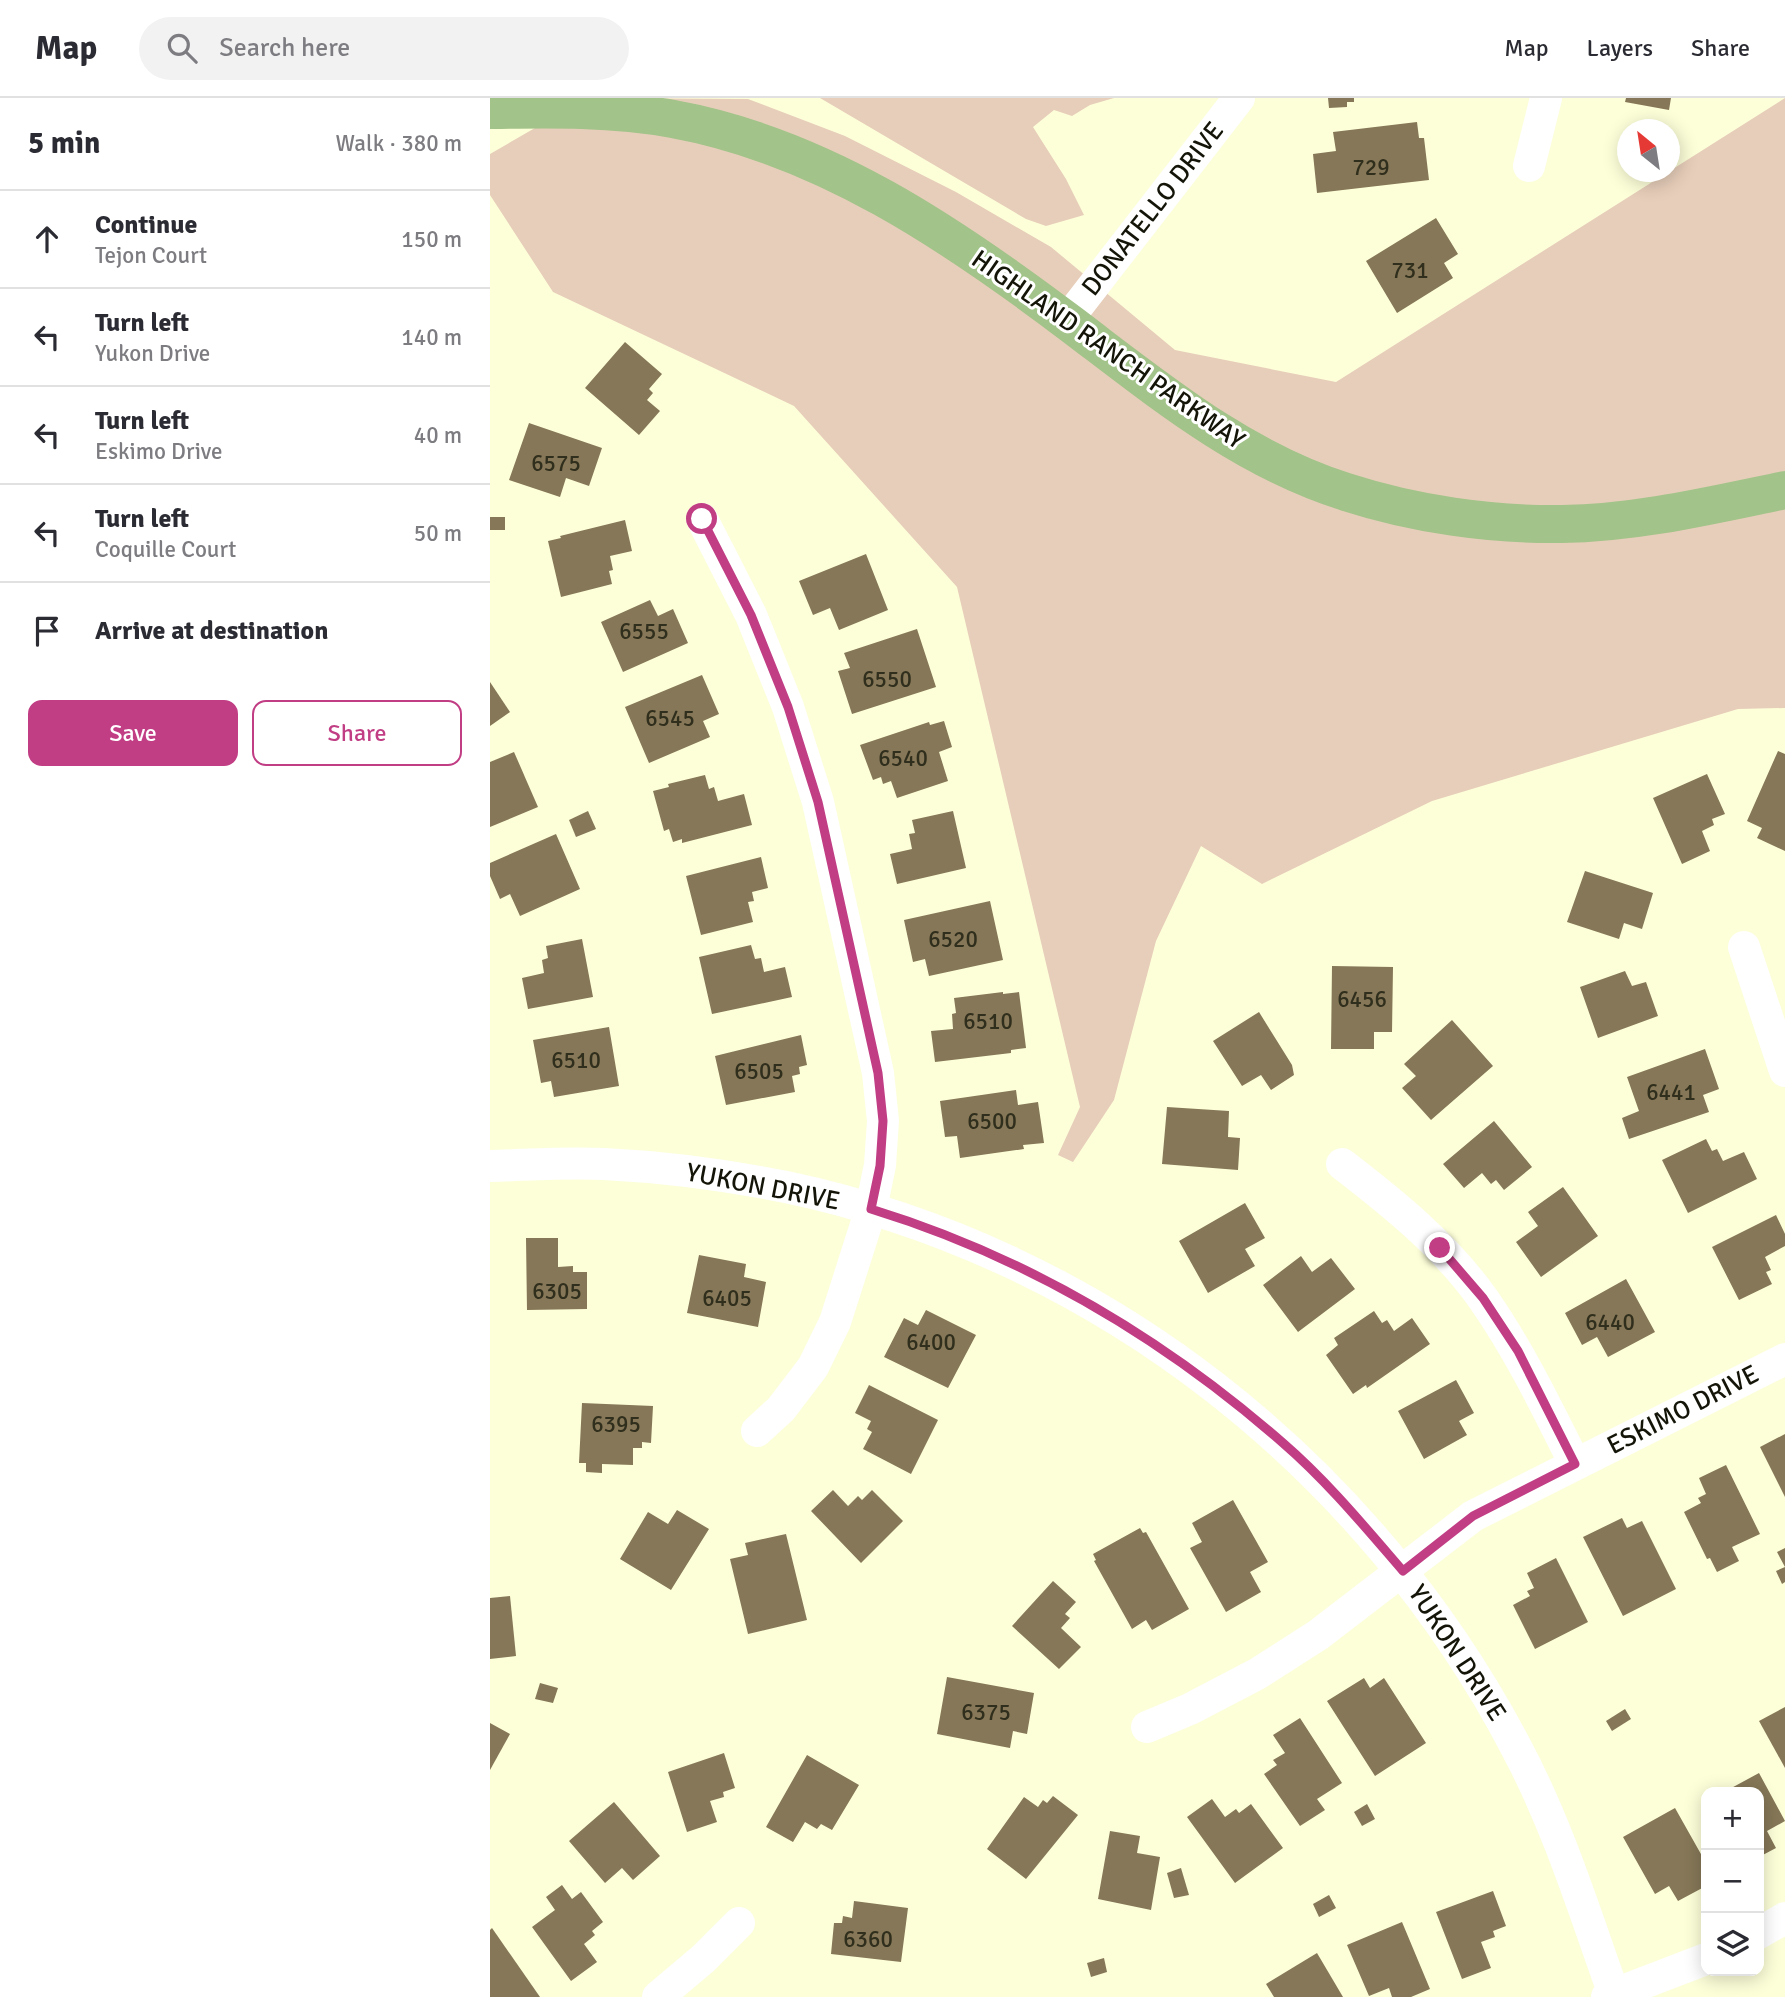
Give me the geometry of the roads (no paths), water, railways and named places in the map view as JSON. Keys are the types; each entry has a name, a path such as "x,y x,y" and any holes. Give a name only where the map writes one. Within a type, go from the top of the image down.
{"main road":[{"name":"HIGHLAND RANCH PARKWAY","path":"490,110 609,111 673,119 731,133 834,172 906,209 1067,320 1170,399 1248,450 1345,492 1446,514 1505,522 1563,524 1623,520 1682,511 1785,490"}],"street":[{"name":"DONATELLO DRIVE","path":"1067,320 1239,98"},
{"path":"1529,166 1546,98"},
{"path":"702,519 751,615 788,707 818,802 878,1073 883,1121 880,1166 871,1209 835,1322 813,1367 780,1409 757,1432"},
{"path":"1744,947 1785,1071"},
{"name":"YUKON DRIVE","path":"490,1166 603,1164 696,1172 787,1188 871,1209 976,1248 1057,1285 1134,1330 1211,1383 1285,1444 1347,1506 1403,1571 1466,1659 1518,1750 1557,1835 1612,1996"},
{"path":"1342,1164 1390,1200 1440,1248 1483,1298 1518,1351 1575,1464"},
{"name":"ESKIMO DRIVE","path":"1147,1727 1190,1709 1257,1674 1318,1636 1473,1516 1785,1359"},
{"path":"1764,1930 1785,1918"},
{"path":"658,1997 703,1959 739,1923"},
{"path":"1612,1996 1701,1961"}]}
